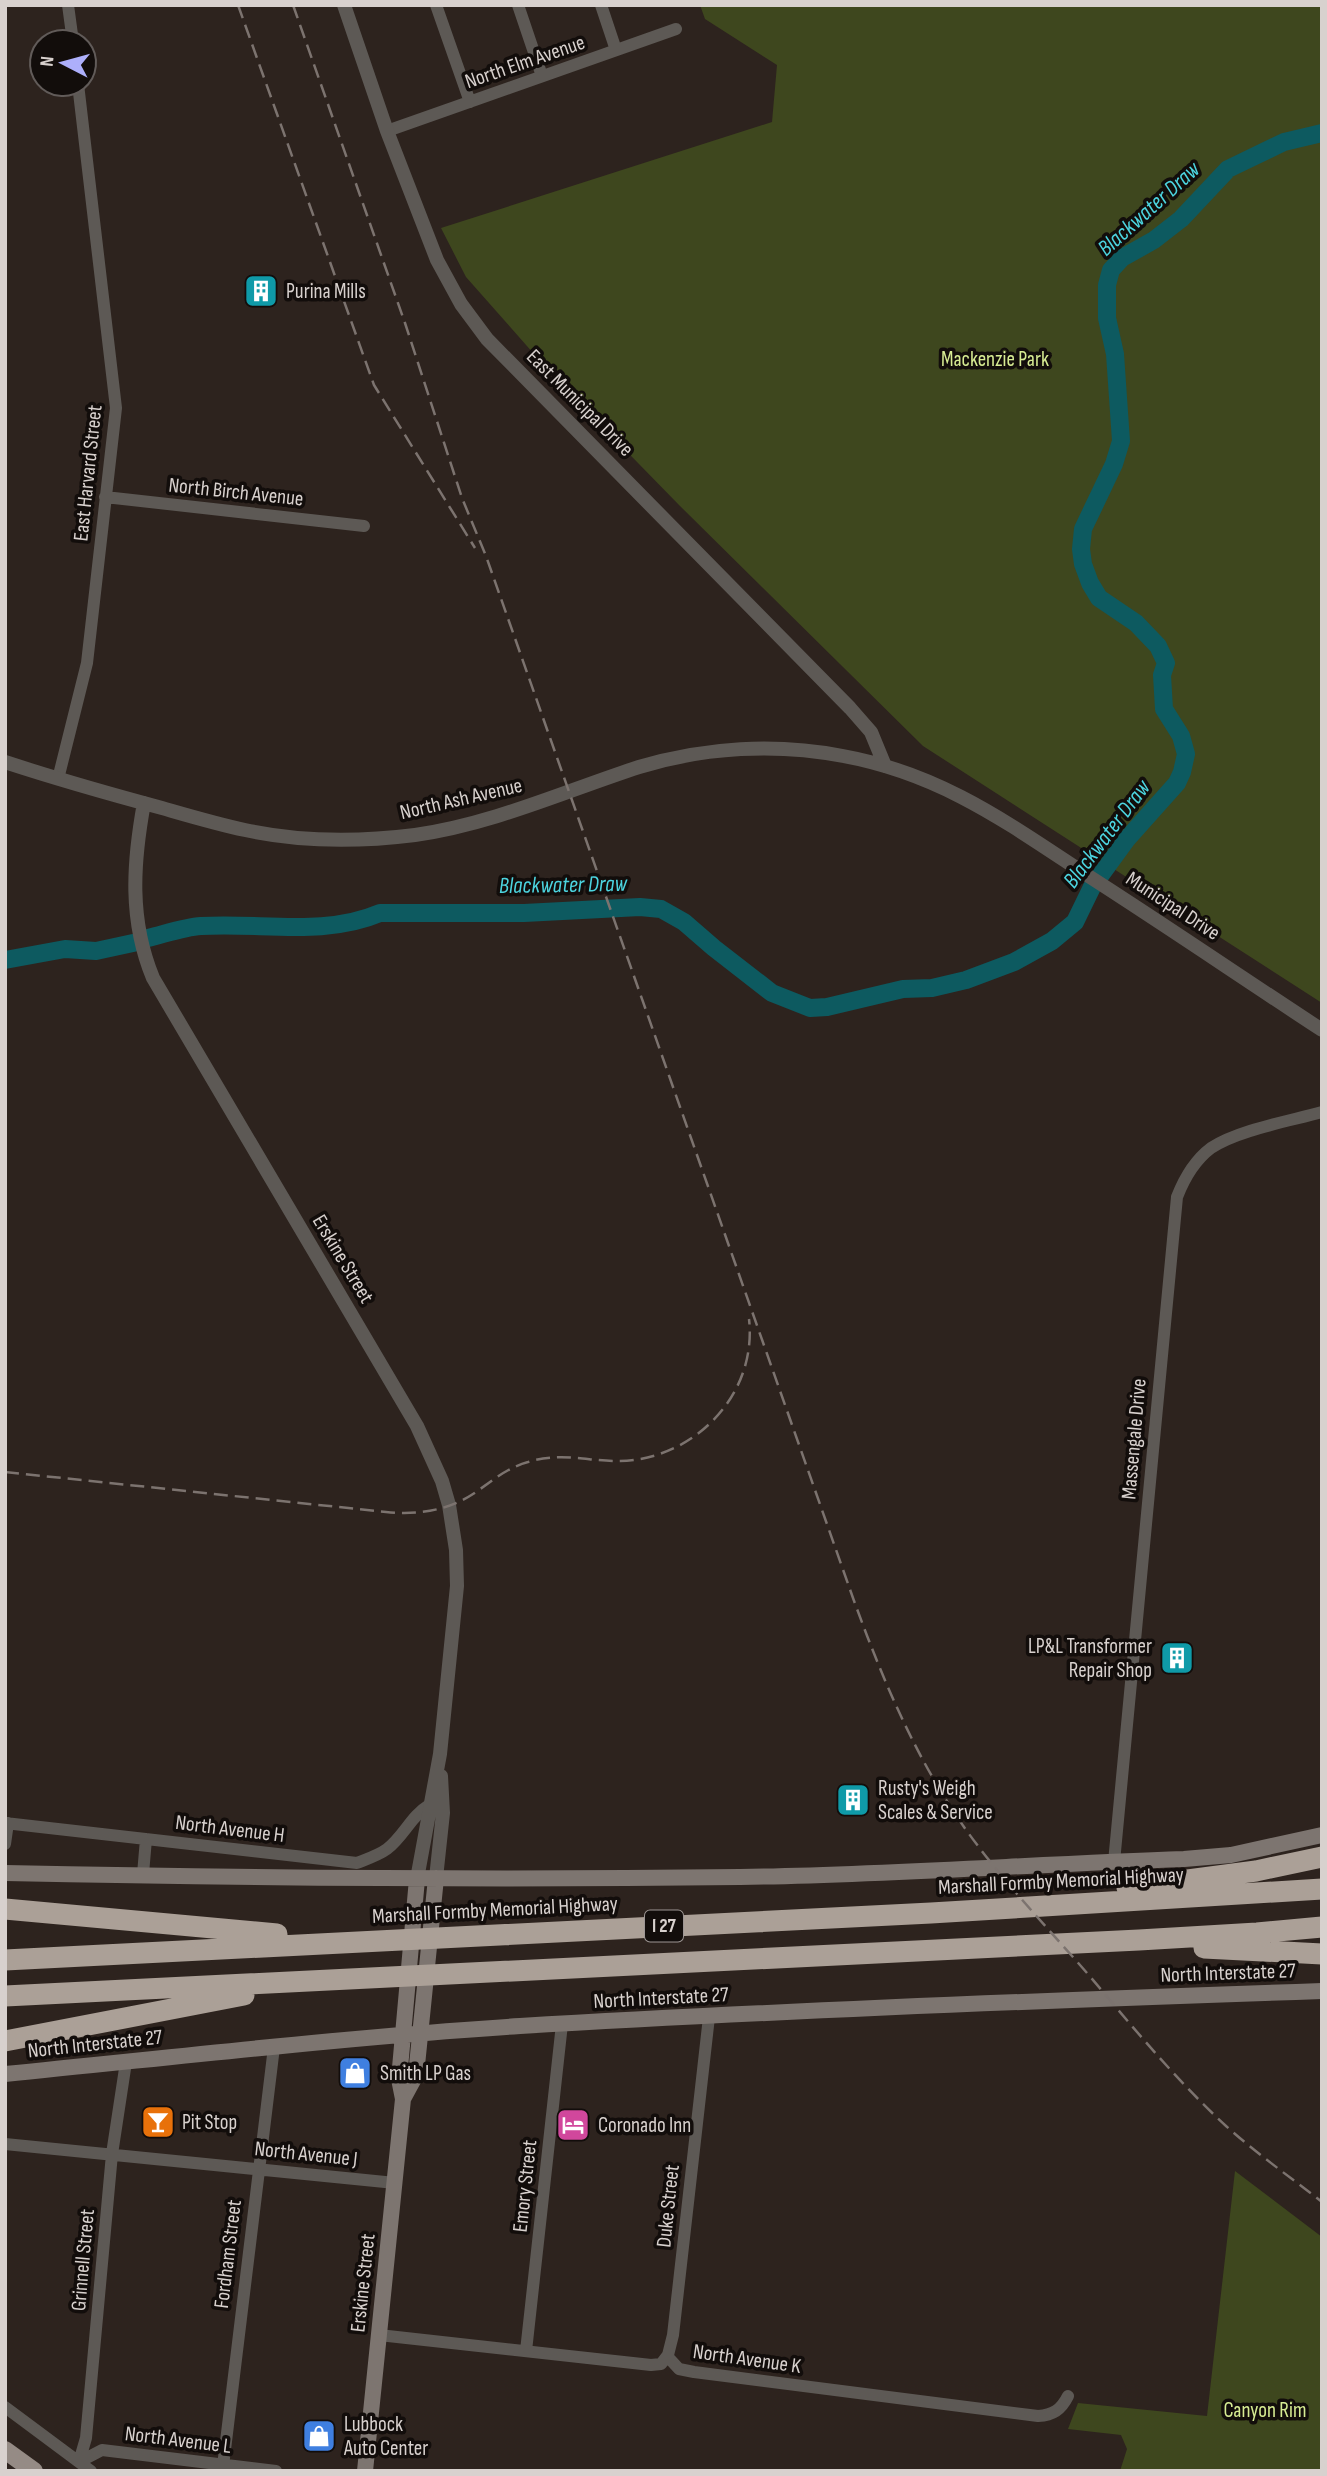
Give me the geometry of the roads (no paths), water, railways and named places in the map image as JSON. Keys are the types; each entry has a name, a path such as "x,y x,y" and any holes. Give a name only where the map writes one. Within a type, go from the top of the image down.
{"highway":[{"path":"938,1912 1237,1874 1322,1857"},
{"name":"Marshall Formby Memorial Highway","path":"5,1960 938,1912 1322,1888"},
{"path":"5,1909 258,1933 391,1940"},
{"name":"I 27","path":"5,1996 1139,1940 1322,1927"},
{"path":"1139,1940 1200,1947 1322,1954"},
{"path":"5,2041 314,1981"}],"main road":[{"path":"5,1873 418,1879 743,1877 1231,1855 1322,1835"},
{"name":"Erskine Street","path":"403,2099 416,2076 436,1878"},
{"name":"Erskine Street","path":"365,2471 403,2099 399,2079 418,1879"},
{"name":"North Interstate 27","path":"5,2074 421,2034 562,2024 1322,1991"},
{"path":"5,2449 34,2471"}],"street":[{"path":"68,5 71,28"},
{"name":"East Municipal Drive","path":"344,5 387,131 437,260 461,304 487,339 850,708 871,732 885,766"},
{"path":"436,5 470,102"},
{"path":"518,5 542,76"},
{"path":"601,5 616,50"},
{"name":"North Elm Avenue","path":"387,131 677,29"},
{"name":"East Harvard Street","path":"58,779 87,663 116,408 80,98"},
{"name":"North Birch Avenue","path":"105,497 364,526"},
{"name":"North Ash Avenue","path":"5,762 247,831 330,840 417,834 476,822 641,767 701,753 761,748 788,749 843,755 885,766"},
{"name":"Municipal Drive","path":"885,766 961,795 1322,1030"},
{"name":"Erskine Street","path":"144,803 135,860 135,910 139,937 153,978 412,1417 442,1481 454,1528 457,1586 439,1754 418,1879"},
{"name":"Massengale Drive","path":"1114,1862 1177,1197 1185,1177 1211,1149 1243,1134 1322,1112"},
{"name":"Erskine Street","path":"436,1878 443,1813 439,1754"},
{"name":"North Avenue H","path":"7,1823 357,1863 386,1851 417,1813 429,1805"},
{"path":"5,1844 7,1823"},
{"path":"143,1874 146,1839"},
{"name":"Duke Street","path":"667,2356 673,2335 709,2017"},
{"name":"Emory Street","path":"526,2351 562,2024"},
{"name":"Fordham Street","path":"223,2466 257,2169 274,2048"},
{"name":"Grinnell Street","path":"79,2462 86,2438 111,2154 126,2062"},
{"name":"North Avenue J","path":"5,2144 395,2183"},
{"name":"North Avenue K","path":"379,2335 651,2365 661,2364 667,2356 679,2369 694,2372 1038,2416 1051,2415 1063,2406 1068,2396"},
{"path":"5,2407 91,2471"},
{"name":"North Avenue L","path":"79,2462 102,2450 276,2471"}],"waterway":[{"name":"Blackwater Draw","path":"148,938 201,926 337,925 380,913 524,913 640,907 661,909 684,922 772,993 810,1008 827,1007 903,989 932,988 966,980 1014,962 1052,941 1075,922 1092,887 1127,839 1177,783 1186,754 1181,736 1164,709 1162,675 1166,663 1158,646 1136,623 1099,598 1083,564 1083,529 1114,464 1121,441 1115,354 1107,318 1107,285 1111,270 1122,258 1154,240 1181,219 1228,169 1284,142 1322,133"},
{"name":"Blackwater Draw","path":"5,960 65,949 96,951 133,943"}],"railway":[{"path":"238,5 374,385 475,548"},
{"path":"293,5 405,323 462,498 486,556 853,1598 901,1716 930,1773 978,1846 1154,2052 1226,2126 1322,2202"},
{"path":"5,1472 386,1512 431,1510 463,1500 506,1472 528,1462 556,1457 634,1460 659,1454 682,1444 720,1413 734,1392 744,1370 749,1345 749,1319"}],"place":[{"name":"Purina Mills","path":"261,291"},
{"name":"LP&L Transformer Repair Shop","path":"1177,1658"},
{"name":"Rusty's Weigh Scales & Service","path":"853,1800"},
{"name":"Smith LP Gas","path":"355,2073"},
{"name":"Pit Stop","path":"158,2122"},
{"name":"Coronado Inn","path":"573,2125"},
{"name":"Lubbock Auto Center","path":"319,2436"}],"park label":[{"name":"Mackenzie Park","path":"995,359"},
{"name":"Canyon Rim","path":"1265,2410"}]}
